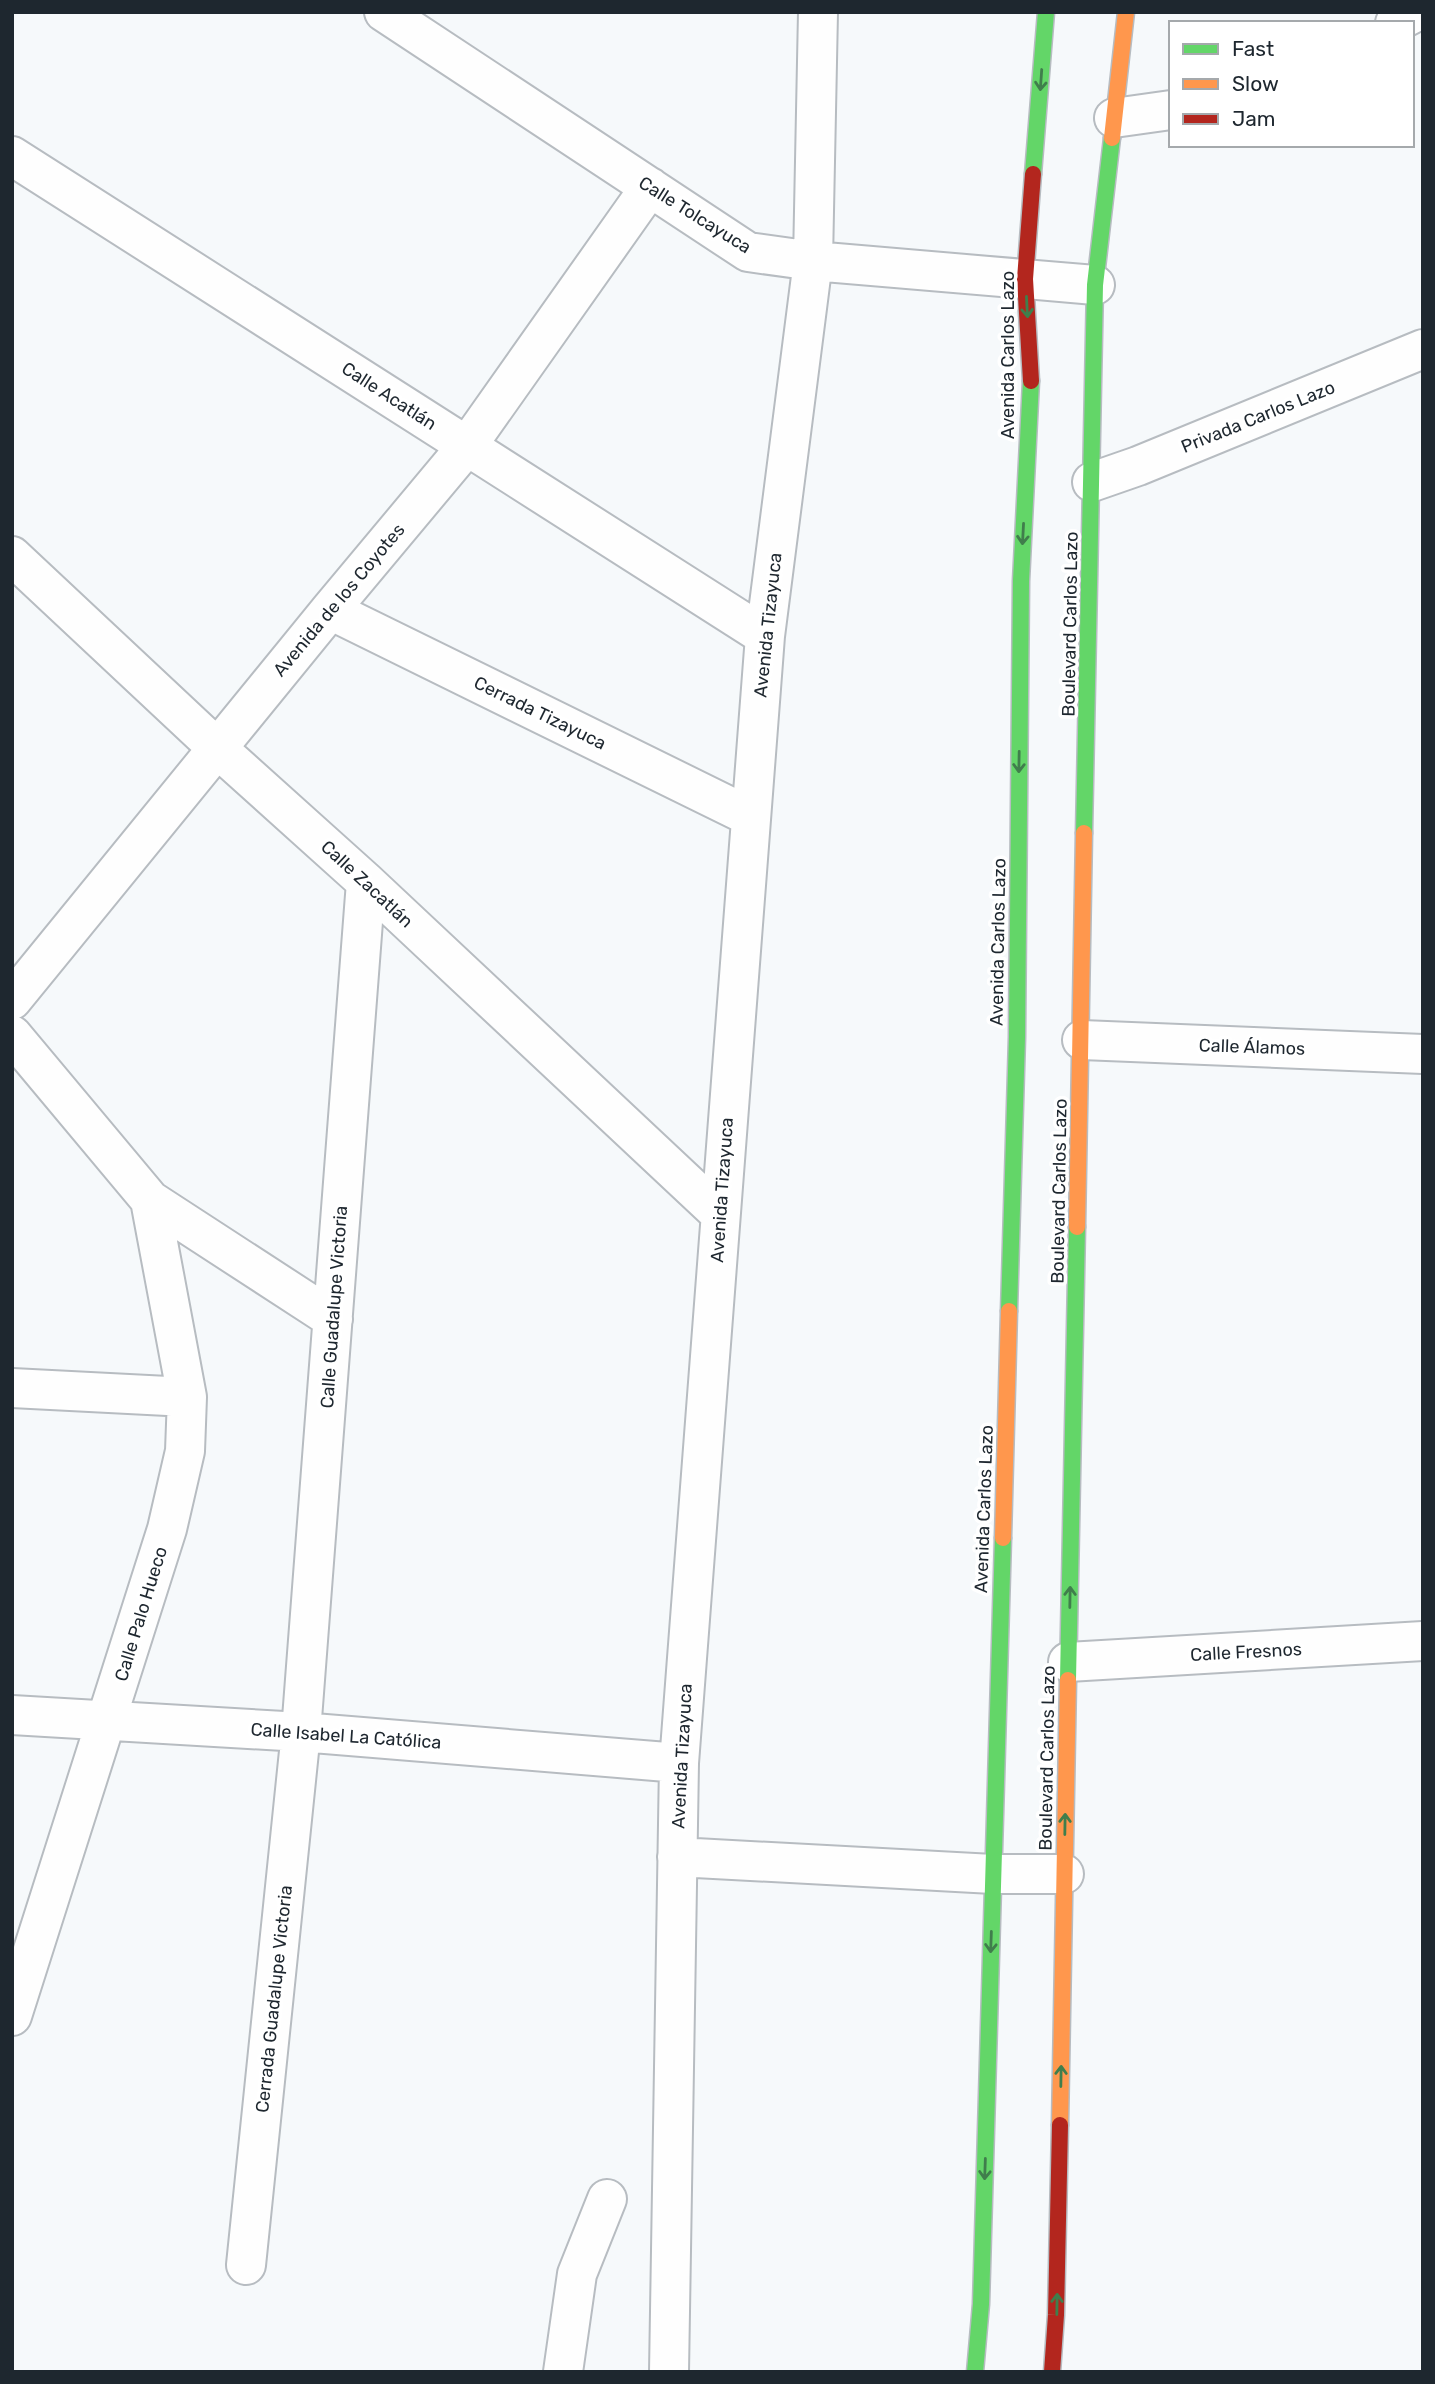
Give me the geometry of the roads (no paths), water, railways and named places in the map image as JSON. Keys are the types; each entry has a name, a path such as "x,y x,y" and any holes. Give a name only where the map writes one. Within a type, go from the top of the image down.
{"main road":[{"name":"Avenida Carlos Lazo","path":"993,1874 1017,1037 1021,581 1031,377 1025,279 1046,12"},
{"name":"Boulevard Carlos Lazo","path":"1052,2372 1056,2315 1095,285 1126,12"},
{"path":"975,2372 981,2304 993,1874"}],"street":[{"name":"Calle Tolcayuca","path":"384,12 748,252 813,261 1095,285"},
{"name":"Avenida Tizayuca","path":"669,2372 679,1763 765,636 813,261 818,12"},
{"path":"1399,21 1416,12"},
{"path":"1114,118 1169,110"},
{"name":"Calle Acatlán","path":"12,156 765,636"},
{"name":"Avenida de los Coyotes","path":"12,1000 467,446 650,187"},
{"name":"Privada Carlos Lazo","path":"1092,482 1138,466 1423,349"},
{"name":"Calle Zacatlán","path":"12,556 217,748 366,882 720,1214"},
{"name":"Cerrada Tizayuca","path":"330,610 751,817"},
{"name":"Calle Guadalupe Victoria","path":"301,1732 366,882"},
{"path":"12,1035 150,1200 333,1320"},
{"name":"Calle Álamos","path":"1082,1040 1423,1054"},
{"name":"Calle Palo Hueco","path":"12,2017 167,1529 185,1451 187,1397 150,1200"},
{"path":"12,1388 187,1397"},
{"name":"Calle Fresnos","path":"1069,1662 1423,1641"},
{"name":"Calle Isabel La Católica","path":"12,1715 301,1732 679,1763"},
{"name":"Cerrada Guadalupe Victoria","path":"247,2265 301,1732"},
{"path":"677,1857 993,1874 1064,1874"},
{"path":"563,2372 577,2274 607,2199"}]}
